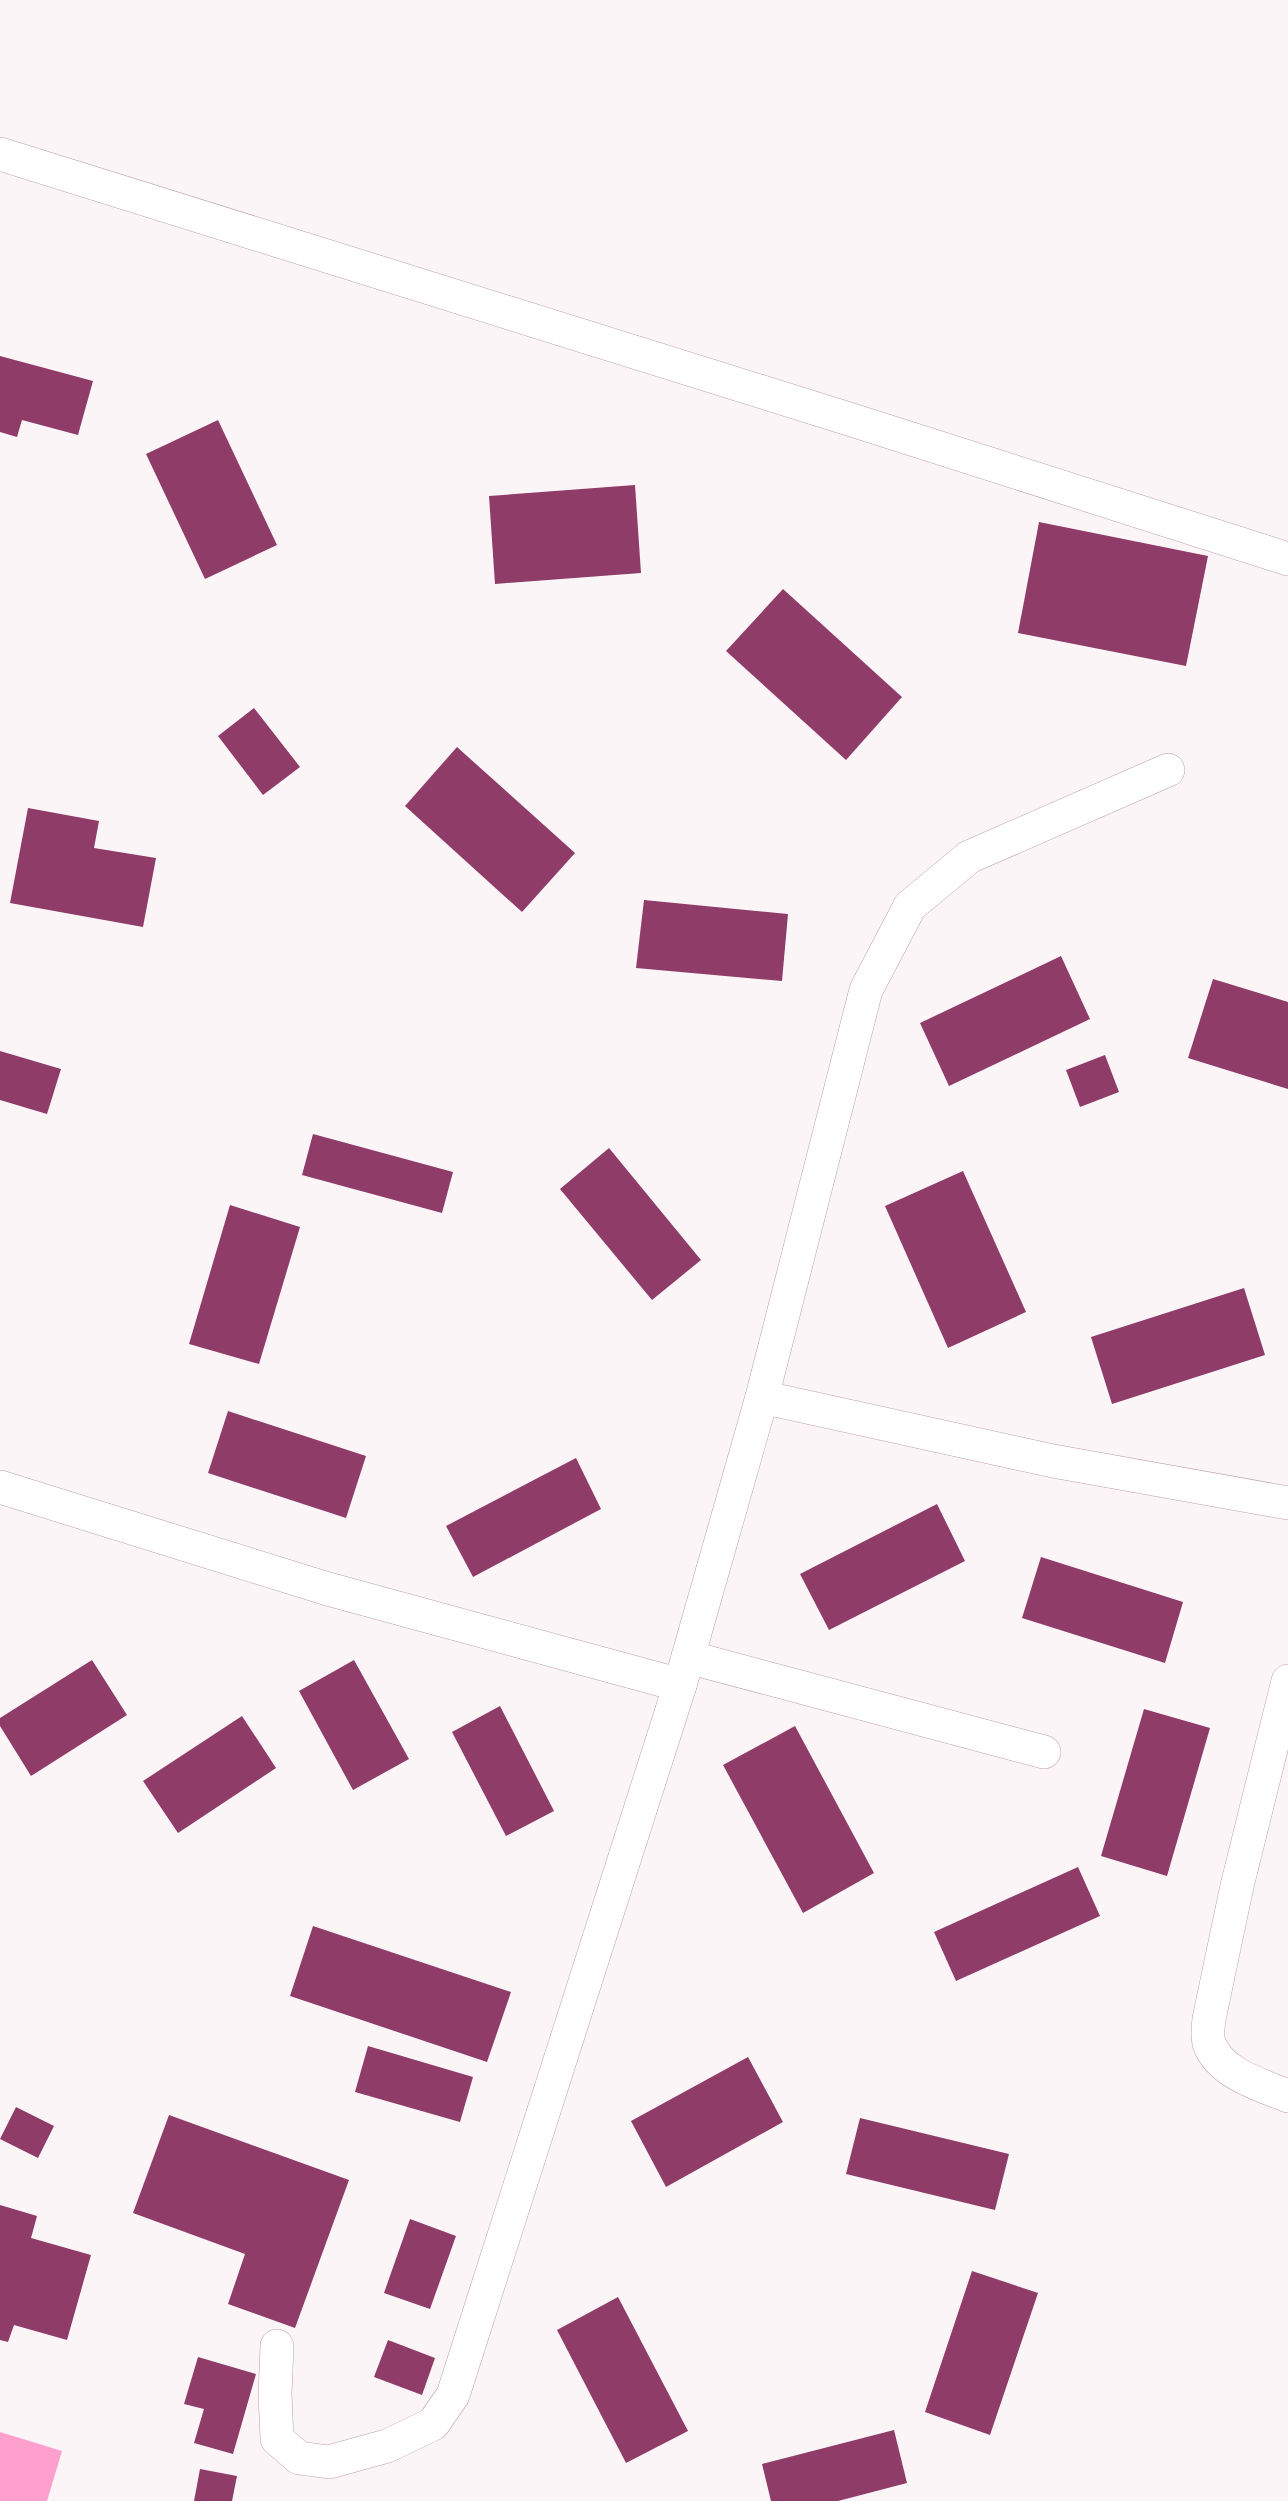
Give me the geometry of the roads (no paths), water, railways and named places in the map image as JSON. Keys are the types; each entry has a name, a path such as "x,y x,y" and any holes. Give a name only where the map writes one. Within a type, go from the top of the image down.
{"lane":[{"path":"0,154 840,416 1288,559"},
{"path":"277,2346 274,2394 277,2439 298,2458 330,2462 387,2446 433,2424 453,2395 684,1671 762,1397 866,990 910,906 969,857 1168,770"},
{"path":"762,1397 1053,1461 1288,1503"},
{"path":"0,1486 328,1589 1044,1752"},
{"path":"1288,1681 1237,1886 1209,2019 1208,2040 1216,2058 1227,2067 1288,2096"}]}
